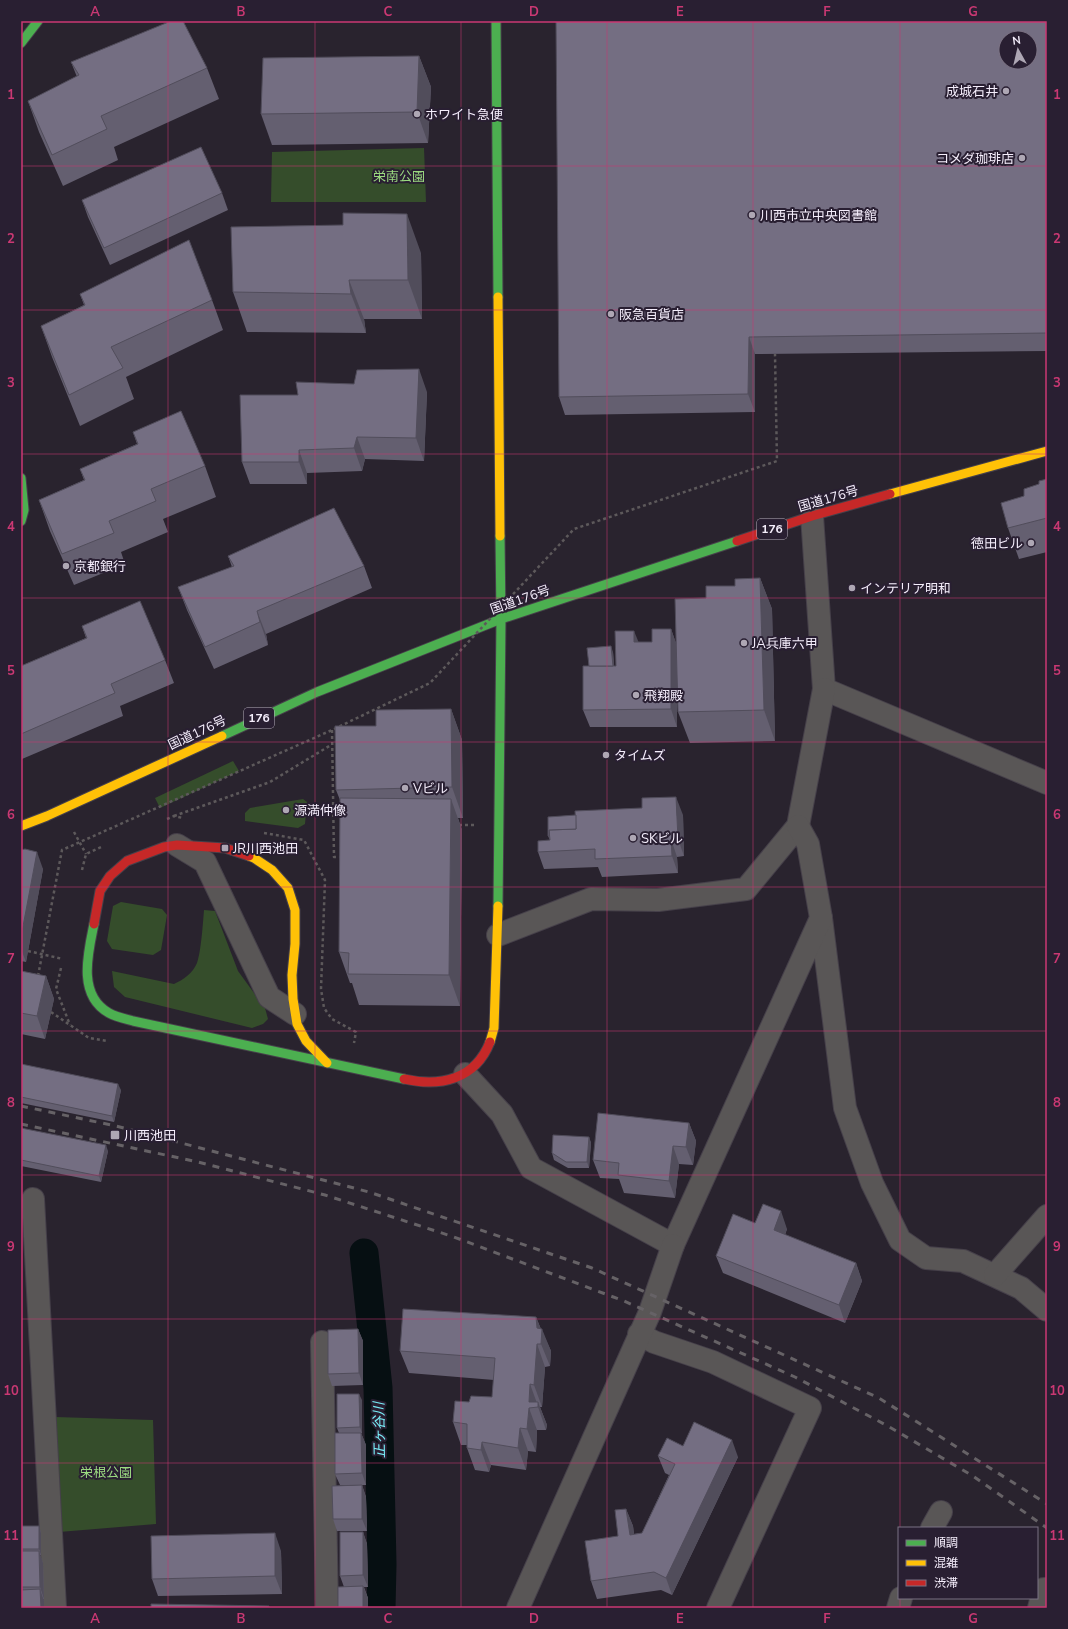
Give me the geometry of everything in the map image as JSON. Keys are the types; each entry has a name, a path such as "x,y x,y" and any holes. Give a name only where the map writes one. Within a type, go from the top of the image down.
{"main road":[{"path":"21,43 38,21"},
{"path":"327,1063 306,1041 297,1024 293,999 292,975 295,944 295,910 288,888 272,870 254,858 225,848 177,845 164,847 127,861 110,876 100,891 87,960 89,990 97,1002 109,1013 133,1021 327,1063 425,1083 444,1082 465,1074 479,1062 490,1044 494,1028 498,936 501,619 496,215 496,21"},
{"name":"国道176号","path":"21,826 47,816 317,692 501,619 812,516 1047,451"},
{"path":"21,478 24,510 21,521"}],"street":[{"path":"498,936 591,899 658,900 746,889 798,826 824,689 812,516"},
{"path":"824,689 1047,783"},
{"path":"798,826 808,844 822,918 845,1108 872,1183 900,1240 926,1258 963,1261 1021,1288 1047,1310"},
{"path":"177,845 205,862 269,997 295,1014"},
{"path":"518,1608 659,1289 673,1245 822,918"},
{"path":"465,1074 502,1114 531,1168 673,1245"},
{"path":"29,1211 55,1608"},
{"path":"995,1276 1047,1216"},
{"path":"639,1334 654,1342 713,1362 810,1408 718,1608"},
{"path":"322,1342 327,1608"},
{"path":"1039,1608 1044,1589 1047,1588"}],"path":[{"path":"36,983 62,850 332,730 430,683 574,529 777,461 775,354"},
{"path":"332,730 331,745 334,857 346,857"},
{"path":"174,816 270,782 331,745"},
{"path":"451,826 474,825"},
{"path":"28,951 63,959"}],"green space":[{"name":"栄南公園","path":"424,148 426,202 271,202 272,152"},
{"path":"233,761 239,771 160,808 155,798"},
{"path":"303,799 307,802 305,824 298,828 245,821 245,813 250,808"},
{"path":"121,902 162,909 167,915 161,950 153,955 112,949 107,941 113,906"},
{"path":"204,910 215,911 238,971 265,1008 268,1019 263,1024 252,1028 125,997 114,987 112,971 174,984 187,976 197,963 202,937"},
{"name":"栄根公園","path":"55,1417 153,1420 156,1524 59,1532"}],"building":[{"path":"171,21 183,21 207,68 101,116 107,129 52,155 28,101 79,75 71,62"},
{"path":"556,21 1047,21 1047,333 749,337 748,394 559,397"},
{"path":"419,56 417,112 261,114 263,58"},
{"path":"201,147 222,193 104,248 82,200"},
{"path":"343,213 407,214 408,280 349,280 351,294 233,292 231,227 343,225"},
{"path":"189,240 212,300 111,347 123,368 69,395 41,326 85,305 80,294"},
{"path":"419,369 416,438 357,437 354,448 299,450 299,462 242,462 240,395 298,395 296,382 354,384 357,370"},
{"path":"181,411 205,466 151,489 156,501 109,521 114,533 62,554 39,500 85,480 80,469 138,444 133,432"},
{"path":"1047,479 1047,518 1008,528 1001,503 1024,496 1024,489 1039,484 1039,481"},
{"path":"334,508 364,566 257,611 260,622 205,647 178,587 234,566 228,556"},
{"path":"760,578 764,710 678,712 675,599 706,598 706,586 735,586 735,579"},
{"path":"140,601 165,660 111,684 115,693 21,734 21,666 87,638 82,626"},
{"path":"652,629 671,629 671,709 583,710 583,666 616,666 615,631 634,631 634,642 652,642"},
{"path":"611,646 613,666 589,666 587,648"},
{"path":"451,709 452,787 336,790 335,726 376,726 376,710"},
{"path":"676,797 678,839 671,839 672,856 595,859 595,849 538,852 538,841 550,840 549,830 576,829 575,811 642,808 642,798"},
{"path":"340,798 451,799 449,975 348,974 349,953 339,952"},
{"path":"576,815 576,829 549,830 548,836 548,817"},
{"path":"25,849 37,852 21,937 21,850"},
{"path":"21,971 46,976 37,1016 21,1013"},
{"path":"21,1064 118,1084 112,1116 21,1097"},
{"path":"598,1113 689,1123 686,1147 673,1146 669,1181 618,1175 619,1163 593,1160"},
{"path":"21,1128 106,1145 99,1176 21,1160"},
{"path":"553,1135 589,1137 587,1162 566,1162 552,1153"},
{"path":"763,1204 781,1211 774,1230 856,1263 839,1305 716,1256 733,1214 755,1223"},
{"path":"403,1309 536,1317 537,1328 542,1329 541,1344 537,1344 534,1385 530,1384 529,1402 538,1402 538,1407 529,1408 527,1429 520,1428 518,1448 482,1442 481,1450 467,1448 467,1424 453,1422 455,1401 469,1402 471,1396 492,1397 495,1358 400,1351"},
{"path":"358,1329 359,1373 328,1374 328,1330"},
{"path":"337,1394 359,1394 360,1427 337,1428"},
{"path":"694,1422 732,1440 666,1578 654,1572 591,1581 585,1541 618,1536 615,1510 626,1509 630,1535 642,1533 675,1464 658,1456 667,1438 683,1446"},
{"path":"335,1433 361,1433 362,1473 335,1474"},
{"path":"362,1485 362,1519 333,1519 332,1486"},
{"path":"21,1526 39,1526 39,1549 21,1549"},
{"path":"340,1532 363,1532 363,1575 340,1576"},
{"path":"275,1533 275,1576 152,1579 151,1536"},
{"path":"21,1551 39,1551 40,1587 21,1587"},
{"path":"363,1586 363,1608 338,1608 338,1587"},
{"path":"40,1589 41,1608 21,1608 21,1590"},
{"path":"151,1604 269,1606 269,1608 151,1608"}],"waterway":[{"name":"正ヶ谷川","path":"364,1253 378,1388 382,1564 381,1608"}],"railway":[{"path":"21,1106 116,1126 369,1192 592,1268 879,1398 1047,1504"},
{"path":"21,1124 198,1162 325,1195 454,1237 624,1301 795,1377 886,1425 973,1476 1047,1528"}],"traffic: fast":[{"path":"21,43 38,21"},
{"path":"496,21 498,297"},
{"path":"21,478 24,510 21,521"},
{"path":"498,906 501,619 500,536"},
{"path":"222,736 317,692 501,619 737,541"},
{"path":"94,924 88,960 87,973 89,985 92,996 99,1005 109,1013 133,1021 404,1079"}],"traffic: slow":[{"path":"498,297 500,536"},
{"path":"890,494 1047,451"},
{"path":"21,826 47,816 222,736"},
{"path":"249,856 272,870 288,888 295,910 295,944 292,975 293,999 297,1024 306,1041 327,1063"},
{"path":"490,1042 494,1028 498,906"}],"traffic: jam":[{"path":"737,541 812,516 890,494"},
{"path":"94,924 100,891 110,876 127,861 164,847 177,845 225,848 249,856"},
{"path":"404,1079 431,1082 455,1078 466,1073 475,1065 483,1055 490,1042"}],"place":[{"name":"成城石井","path":"1006,91"},
{"name":"ホワイト急便","path":"417,114"},
{"name":"コメダ珈琲店","path":"1022,158"},
{"name":"川西市立中央図書館","path":"752,215"},
{"name":"阪急百貨店","path":"611,314"},
{"name":"徳田ビル","path":"1031,543"},
{"name":"京都銀行","path":"66,566"},
{"name":"インテリア明和","path":"852,588"},
{"name":"JA兵庫六甲","path":"744,643"},
{"name":"飛翔殿","path":"636,695"},
{"name":"タイムズ","path":"606,755"},
{"name":"Vビル","path":"405,788"},
{"name":"源満仲像","path":"286,810"},
{"name":"SKビル","path":"633,838"},
{"name":"JR川西池田","path":"225,848"},
{"name":"川西池田","path":"115,1135"}]}
